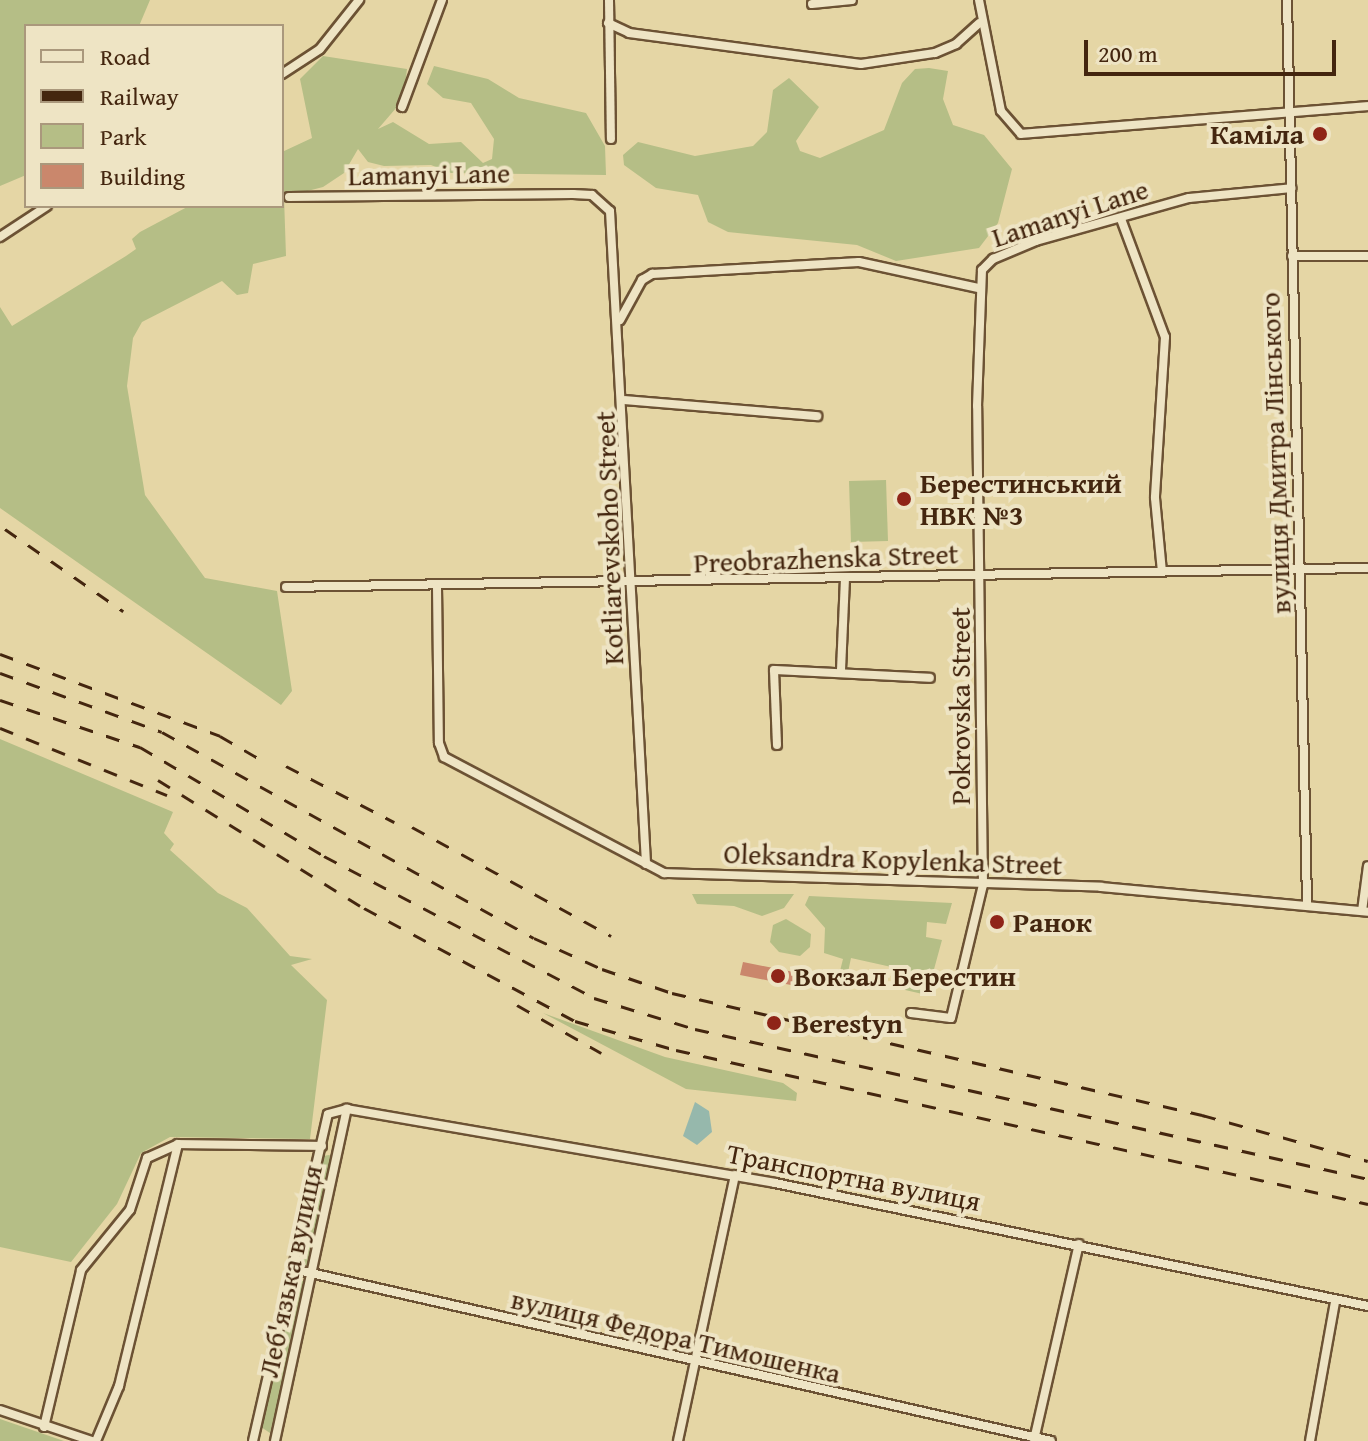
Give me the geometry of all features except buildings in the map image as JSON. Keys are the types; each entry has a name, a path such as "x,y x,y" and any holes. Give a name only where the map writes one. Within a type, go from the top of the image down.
{"street":[{"path":"286,71 320,49 359,0"},
{"path":"402,107 442,0"},
{"path":"609,0 611,139"},
{"path":"812,4 852,0"},
{"path":"979,0 979,23 1001,111 1021,134 1368,106"},
{"name":"вулиця Дмитра Лінського","path":"1287,0 1303,570 1307,904"},
{"path":"608,23 629,33 861,64 935,53 963,40 979,23"},
{"name":"Lamanyi Lane","path":"620,321 642,280 652,274 859,262 978,288 993,259 1189,198 1292,188"},
{"name":"Lamanyi Lane","path":"289,197 573,194 592,195 610,211"},
{"path":"0,237 44,208"},
{"name":"Kotliarevskoho Street","path":"610,211 625,400 646,864"},
{"path":"1121,219 1165,337 1155,498 1162,572"},
{"path":"1292,256 1368,256"},
{"name":"Pokrovska Street","path":"911,1013 951,1018 983,885 978,288"},
{"path":"625,400 817,416"},
{"name":"Preobrazhenska Street","path":"286,587 632,586 1368,568"},
{"path":"841,670 845,580"},
{"name":"Oleksandra Kopylenka Street","path":"437,587 439,743 444,757 664,873 983,885 1307,904 1365,911"},
{"path":"777,745 774,670 841,670 930,678"},
{"path":"1365,911 1368,866"},
{"name":"Транспортна вулиця","path":"328,1114 347,1109 735,1175 1079,1244 1335,1302 1368,1306"},
{"name":"Леб'язька вулиця","path":"275,1441 347,1109"},
{"name":"Леб'язька вулиця","path":"253,1441 328,1114"},
{"path":"0,1410 94,1441 119,1386 178,1144"},
{"path":"44,1427 81,1270 130,1210 147,1158 178,1144 322,1146"},
{"path":"678,1441 735,1175"},
{"path":"1034,1439 1079,1244"},
{"name":"вулиця Федора Тимошенка","path":"293,1269 695,1365 1051,1441"},
{"path":"1310,1441 1335,1302"}],"green space":[{"path":"0,0 150,0 140,24 24,24 24,176 0,186"},
{"path":"323,56 407,69 403,100 378,129 393,122 429,144 461,142 483,163 492,159 494,139 471,103 443,98 427,84 434,66 488,79 519,98 586,113 605,146 606,175 451,173 431,165 384,166 368,162 358,149 344,173 323,187 284,197 284,151 312,138 300,79"},
{"path":"915,69 948,71 943,99 953,125 984,135 1012,169 998,223 979,248 896,261 857,245 728,232 708,222 698,195 656,188 624,165 623,155 638,142 695,156 753,146 767,132 773,90 789,78 819,107 796,141 800,151 820,158 884,130 902,83"},
{"path":"284,197 286,256 253,264 248,293 237,295 222,281 142,322 133,338 127,386 145,495 205,578 277,591 292,691 281,705 0,508 0,307 12,326 136,249 132,239 185,208 284,208"},
{"path":"886,480 888,541 851,542 849,481"},
{"path":"0,739 173,812 164,833 174,844 170,850 218,893 247,908 290,956 312,959 291,965 327,1000 310,1139 170,1137 141,1153 117,1204 71,1262 0,1247"},
{"path":"692,894 794,894 784,908 762,916 734,906 697,904"},
{"path":"809,896 952,903 946,924 927,922 926,937 942,940 927,995 892,987 896,968 851,958 847,977 839,975 843,959 824,953 825,928 805,905"},
{"path":"786,919 811,934 810,947 800,956 779,952 770,942 773,925"},
{"path":"543,1013 665,1057 783,1083 797,1093 796,1101 686,1089"},
{"path":"323,1156 334,1158 308,1269 298,1266"},
{"path":"294,1281 305,1281 304,1299 270,1433 261,1427"},
{"path":"0,1419 64,1441 0,1441"}],"water":[{"path":"695,1102 709,1111 712,1132 697,1145 683,1136"}],"railway":[{"path":"5,529 123,611"},
{"path":"0,654 220,736 258,758"},
{"path":"0,673 162,732 534,938 602,969 672,993 1202,1115 1368,1161"},
{"path":"0,700 140,747 324,856 594,998 695,1029 1368,1179"},
{"path":"0,728 167,795"},
{"path":"286,766 394,822"},
{"path":"158,780 364,908 575,1021 676,1050 1368,1204"},
{"path":"412,827 611,936"},
{"path":"517,1005 601,1053"}],"place":[{"name":"Каміла","path":"1320,134"},
{"name":"Берестинський НВК №3","path":"904,499"},
{"name":"Ранок","path":"997,922"},
{"name":"Вокзал Берестин","path":"778,976"},
{"name":"Berestyn","path":"774,1023"}]}
